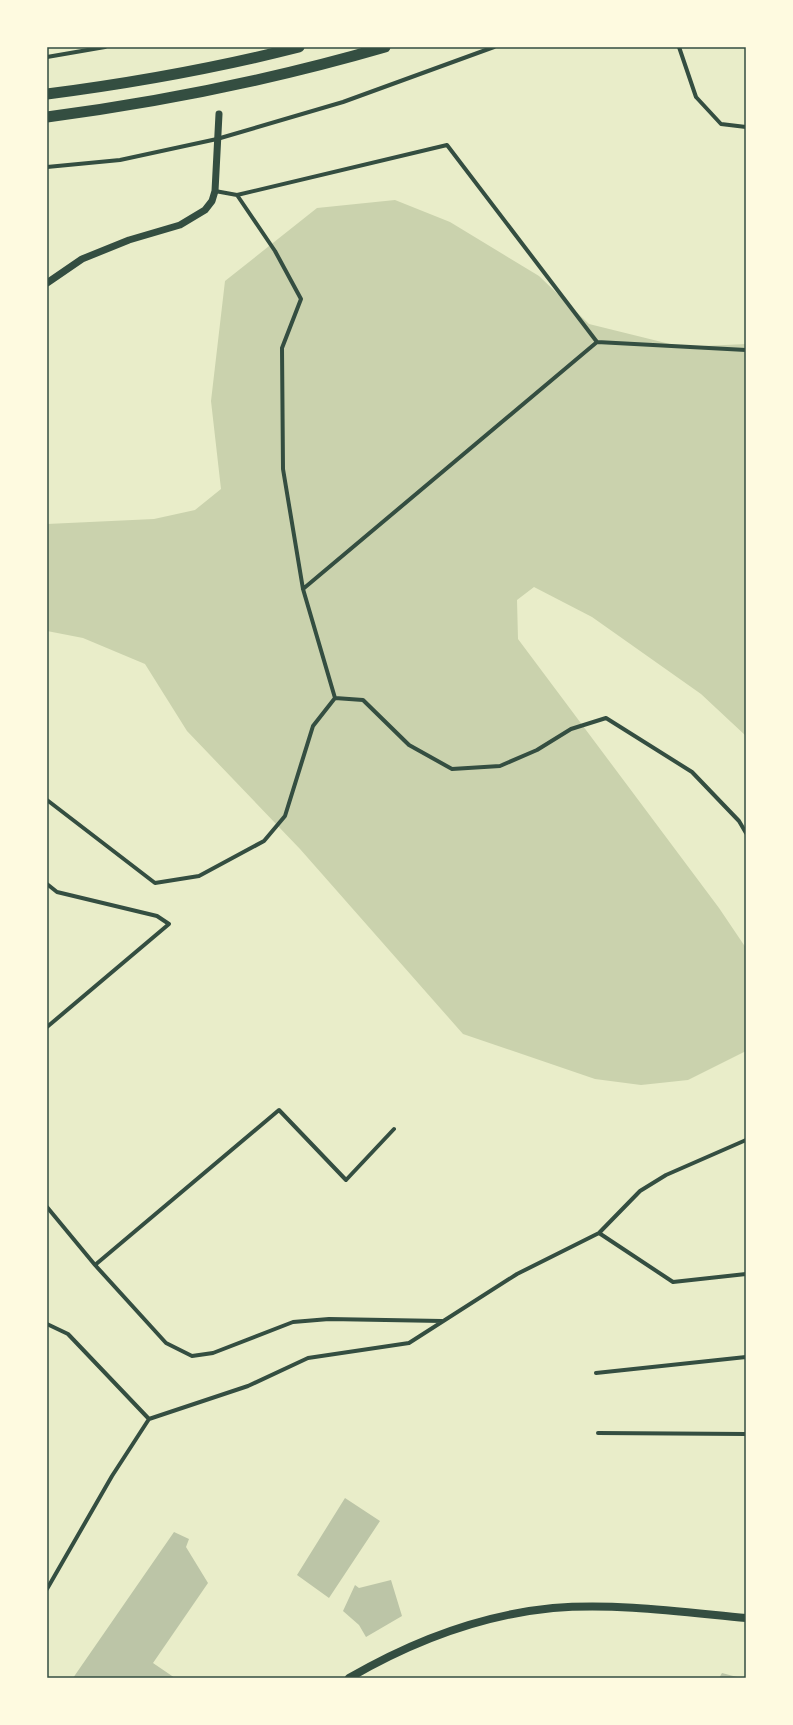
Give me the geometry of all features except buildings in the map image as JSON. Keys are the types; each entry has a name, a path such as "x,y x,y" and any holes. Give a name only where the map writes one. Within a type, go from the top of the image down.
{"highway":[{"path":"47,94 167,76 234,63 299,47"},
{"path":"47,119 319,66 385,47"}],"main road":[{"path":"349,1678 380,1660 424,1640 510,1615 539,1610 553,1608 635,1607 746,1618"}],"street":[{"path":"47,57 104,47"},
{"path":"47,167 120,160 217,139 343,102 494,47"},
{"path":"680,47 696,97 721,124 746,127"},
{"path":"47,283 82,259 129,240 180,225 205,210 212,201 215,191 219,114"},
{"path":"215,191 238,195 447,145 597,342"},
{"path":"238,195 275,251 301,299 282,348 283,468 303,589 335,698"},
{"path":"303,589 597,342 746,350"},
{"path":"47,800 155,883 199,876 264,841 285,816 313,726 335,698"},
{"path":"335,698 363,700 409,745 452,769 500,766 537,750 571,729 606,718 692,772 739,821 746,833"},
{"path":"47,884 58,892 157,916 169,924 47,1027"},
{"path":"95,1265 279,1110 346,1180 394,1129"},
{"path":"47,1589 112,1476 149,1419 248,1386 308,1358 409,1343 517,1274 599,1233 640,1191 666,1175 746,1140"},
{"path":"47,1207 95,1265 166,1343 192,1356 213,1354 293,1322 329,1319 443,1321"},
{"path":"599,1233 673,1282 746,1274"},
{"path":"47,1324 68,1334 149,1419"},
{"path":"596,1373 746,1357"},
{"path":"598,1433 746,1434"}],"green space":[{"path":"395,200 450,222 539,276 589,324 682,347 746,344 746,736 701,694 592,617 534,587 517,600 518,639 719,908 746,948 746,1051 688,1080 641,1085 595,1079 463,1034 300,849 187,731 145,664 83,638 47,631 47,524 154,519 195,510 221,489 211,401 225,281 317,208"}]}
